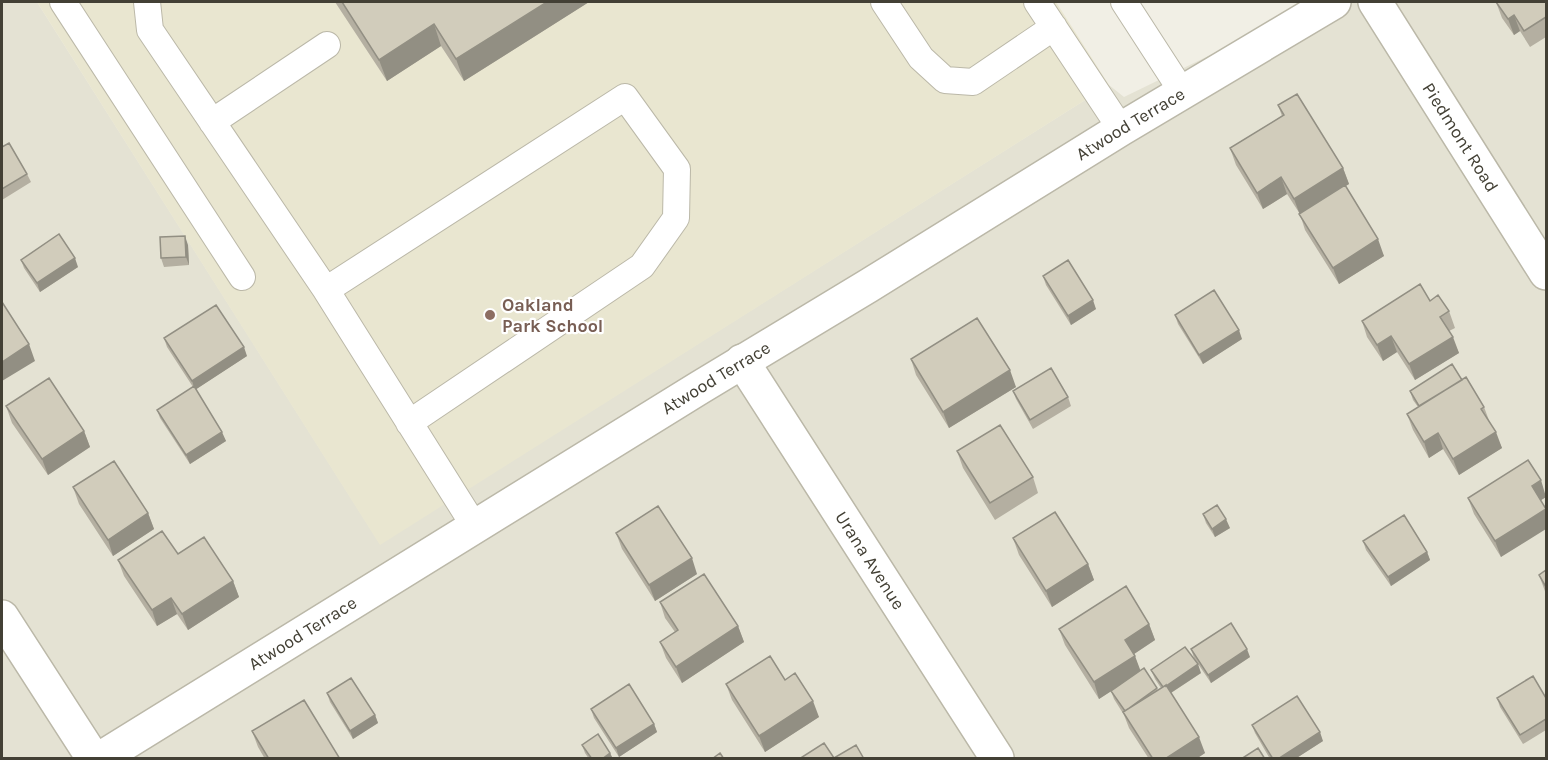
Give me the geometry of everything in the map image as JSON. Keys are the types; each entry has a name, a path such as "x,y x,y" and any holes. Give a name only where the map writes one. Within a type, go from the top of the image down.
{"street":[{"name":"Atwood Terrace","path":"101,759 742,361 868,286 1121,129 1334,2"},
{"name":"Piedmont Road","path":"1375,2 1546,273"},
{"name":"Urana Avenue","path":"742,361 997,759"},
{"path":"2,617 93,759"}],"lane":[{"path":"63,2 242,277"},
{"path":"147,2 150,30 326,290 476,527"},
{"path":"884,2 921,58 945,80 973,82 1054,27"},
{"path":"1037,2 1121,129"},
{"path":"1124,2 1183,93"},
{"path":"212,122 327,45"},
{"path":"326,290 625,97 677,169 676,218 642,266 409,423"}],"shaded area":[{"path":"2,2 37,2 380,544 1109,85 1124,97 1280,21 1312,2 1546,2 1546,758 2,758"},
{"name":"Oakland Park School","path":"37,2 1056,2 1109,85 380,545"}],"building":[{"path":"342,2 547,2 456,59 434,24 379,60"},
{"path":"1496,2 1546,2 1546,17 1524,31 1514,15 1508,19"},
{"path":"1297,94 1343,168 1294,199 1281,177 1257,193 1230,148 1284,115 1278,105"},
{"path":"9,143 27,174 2,189 2,147"},
{"path":"1345,185 1378,239 1333,268 1299,214"},
{"path":"59,234 75,258 37,283 21,260"},
{"path":"185,236 186,257 161,258 160,237"},
{"path":"1068,260 1093,300 1068,316 1043,276"},
{"path":"1420,284 1430,301 1438,295 1449,311 1440,317 1453,337 1409,364 1391,336 1377,345 1362,321"},
{"path":"1214,290 1239,330 1199,355 1175,315"},
{"path":"2,302 29,344 2,362"},
{"path":"216,305 244,347 192,381 164,338"},
{"path":"977,318 1010,370 943,412 911,359"},
{"path":"1452,364 1462,380 1419,406 1410,391"},
{"path":"1051,368 1068,397 1030,420 1013,391"},
{"path":"1466,377 1484,407 1481,409 1496,432 1453,459 1438,433 1424,442 1407,414"},
{"path":"49,378 84,431 42,459 6,406"},
{"path":"194,386 222,432 186,455 157,410"},
{"path":"1000,425 1033,477 990,503 957,451"},
{"path":"1528,460 1541,480 1532,486 1546,509 1495,541 1468,498"},
{"path":"114,461 148,513 108,540 73,487"},
{"path":"1217,505 1226,519 1212,529 1203,514"},
{"path":"658,506 692,558 649,585 616,533"},
{"path":"1055,512 1088,564 1046,591 1013,538"},
{"path":"1404,515 1427,552 1388,577 1363,541"},
{"path":"162,531 178,554 204,537 233,581 182,614 171,598 152,610 118,560"},
{"path":"1546,570 1546,587 1539,575"},
{"path":"704,574 738,626 676,667 660,642 678,630 660,602"},
{"path":"1126,586 1149,624 1125,640 1135,656 1094,682 1059,629"},
{"path":"1231,623 1247,649 1208,675 1191,649"},
{"path":"1185,647 1198,664 1163,687 1151,670"},
{"path":"770,656 785,680 795,673 813,701 759,736 726,684"},
{"path":"1144,668 1157,688 1125,711 1111,691"},
{"path":"1533,676 1546,698 1546,719 1520,735 1497,698"},
{"path":"351,678 375,715 350,731 327,693"},
{"path":"629,684 654,724 616,748 591,709"},
{"path":"1166,685 1199,737 1165,759 1153,759 1123,712"},
{"path":"1297,696 1320,732 1278,759 1273,759 1252,725"},
{"path":"304,700 340,759 269,759 252,731"},
{"path":"598,734 610,753 602,759 592,759 582,745"},
{"path":"824,743 834,758 856,745 864,759 799,759"},
{"path":"1258,748 1265,759 1241,759"},
{"path":"720,753 724,759 712,759"}],"place":[{"name":"Oakland Park School","path":"490,315"}]}
